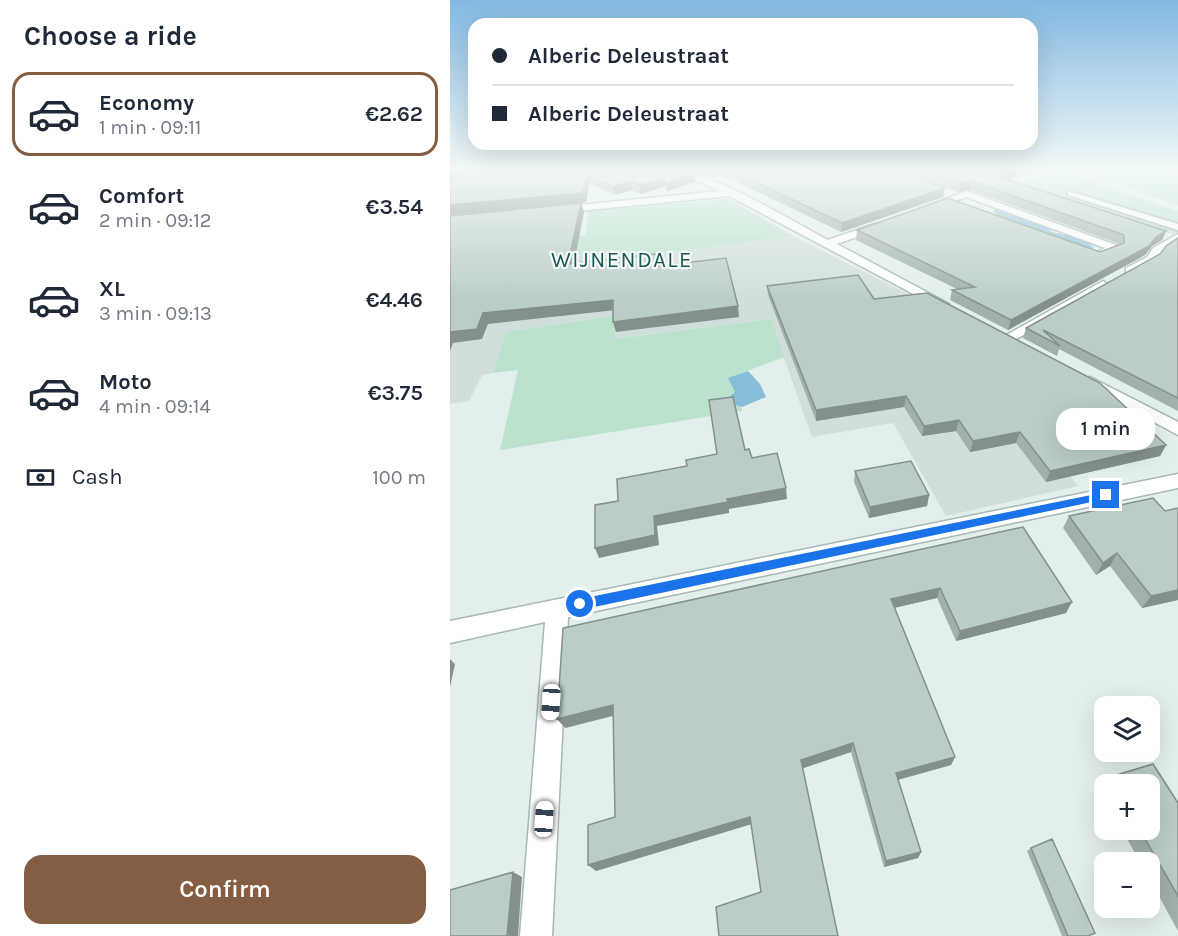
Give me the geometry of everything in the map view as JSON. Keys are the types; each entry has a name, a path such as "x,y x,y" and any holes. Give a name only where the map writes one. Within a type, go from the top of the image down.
{"street":[{"path":"772,214 955,310"},
{"path":"1020,214 1115,248 1097,257 1086,253"},
{"path":"829,243 894,220"},
{"path":"1008,338 1151,259 1156,250 1178,237"},
{"path":"1078,375 1178,429"},
{"path":"450,632 1178,481"},
{"path":"536,936 557,609"}],"lane":[{"path":"1136,214 1178,227"}],"shaded area":[{"path":"793,236 930,305 1078,486 946,516 893,423 812,437 770,319 615,339 617,315 506,332 493,373 482,375 469,401 450,404 450,256 522,272"}],"green space":[{"path":"588,214 754,214 793,236 521,272 532,241 586,236"},
{"path":"1110,214 1178,214 1178,236"},
{"path":"618,315 615,339 771,319 784,357 734,376 742,411 500,450 518,370 493,373 506,332"}],"water":[{"path":"996,214 1011,214 1045,225 1052,232 1083,239 1094,248 1091,250 1049,235 1048,232 1012,223"},
{"path":"748,371 760,384 766,397 742,407 724,401 735,392 728,378"}],"building":[{"path":"473,214 579,214 568,264 655,254 658,266 726,258 738,306 613,322 613,300 483,313 477,329 450,332 450,216"},
{"path":"822,214 869,214 842,223"},
{"path":"903,214 992,214 1100,252 1124,243 1124,235 1064,214 1113,214 1166,231 1156,237 1149,246 1011,320 952,290 975,287 857,230"},
{"path":"1178,238 1178,398 1043,330 1060,346 1026,328 1160,254 1167,245"},
{"path":"858,275 874,299 927,293 1100,383 1166,445 1050,471 1020,432 973,441 959,420 924,426 906,396 816,410 767,286"},
{"path":"733,397 745,450 749,449 752,458 777,453 786,488 654,516 655,535 595,548 595,505 618,501 617,479 687,466 686,460 717,454 709,400"},
{"path":"911,461 929,495 870,507 855,471"},
{"path":"1153,498 1165,511 1178,508 1178,590 1151,596 1117,553 1103,563 1069,516"},
{"path":"1023,527 1072,602 960,631 940,588 891,599 955,757 896,773 921,852 886,861 853,743 801,760 838,936 719,936 716,907 761,892 750,817 588,865 588,825 615,817 613,705 557,719 563,628"},
{"path":"1153,764 1159,774 1120,774"},
{"path":"1160,775 1178,803 1178,896 1160,865 1160,852 1153,852 1146,840 1160,840"},
{"path":"1052,839 1095,933 1088,936 1068,936 1031,848"},
{"path":"513,872 507,936 450,936 450,890"}],"district":[{"name":"WIJNENDALE","path":"622,260"}],"route":[{"path":"580,604 1106,495"}]}
